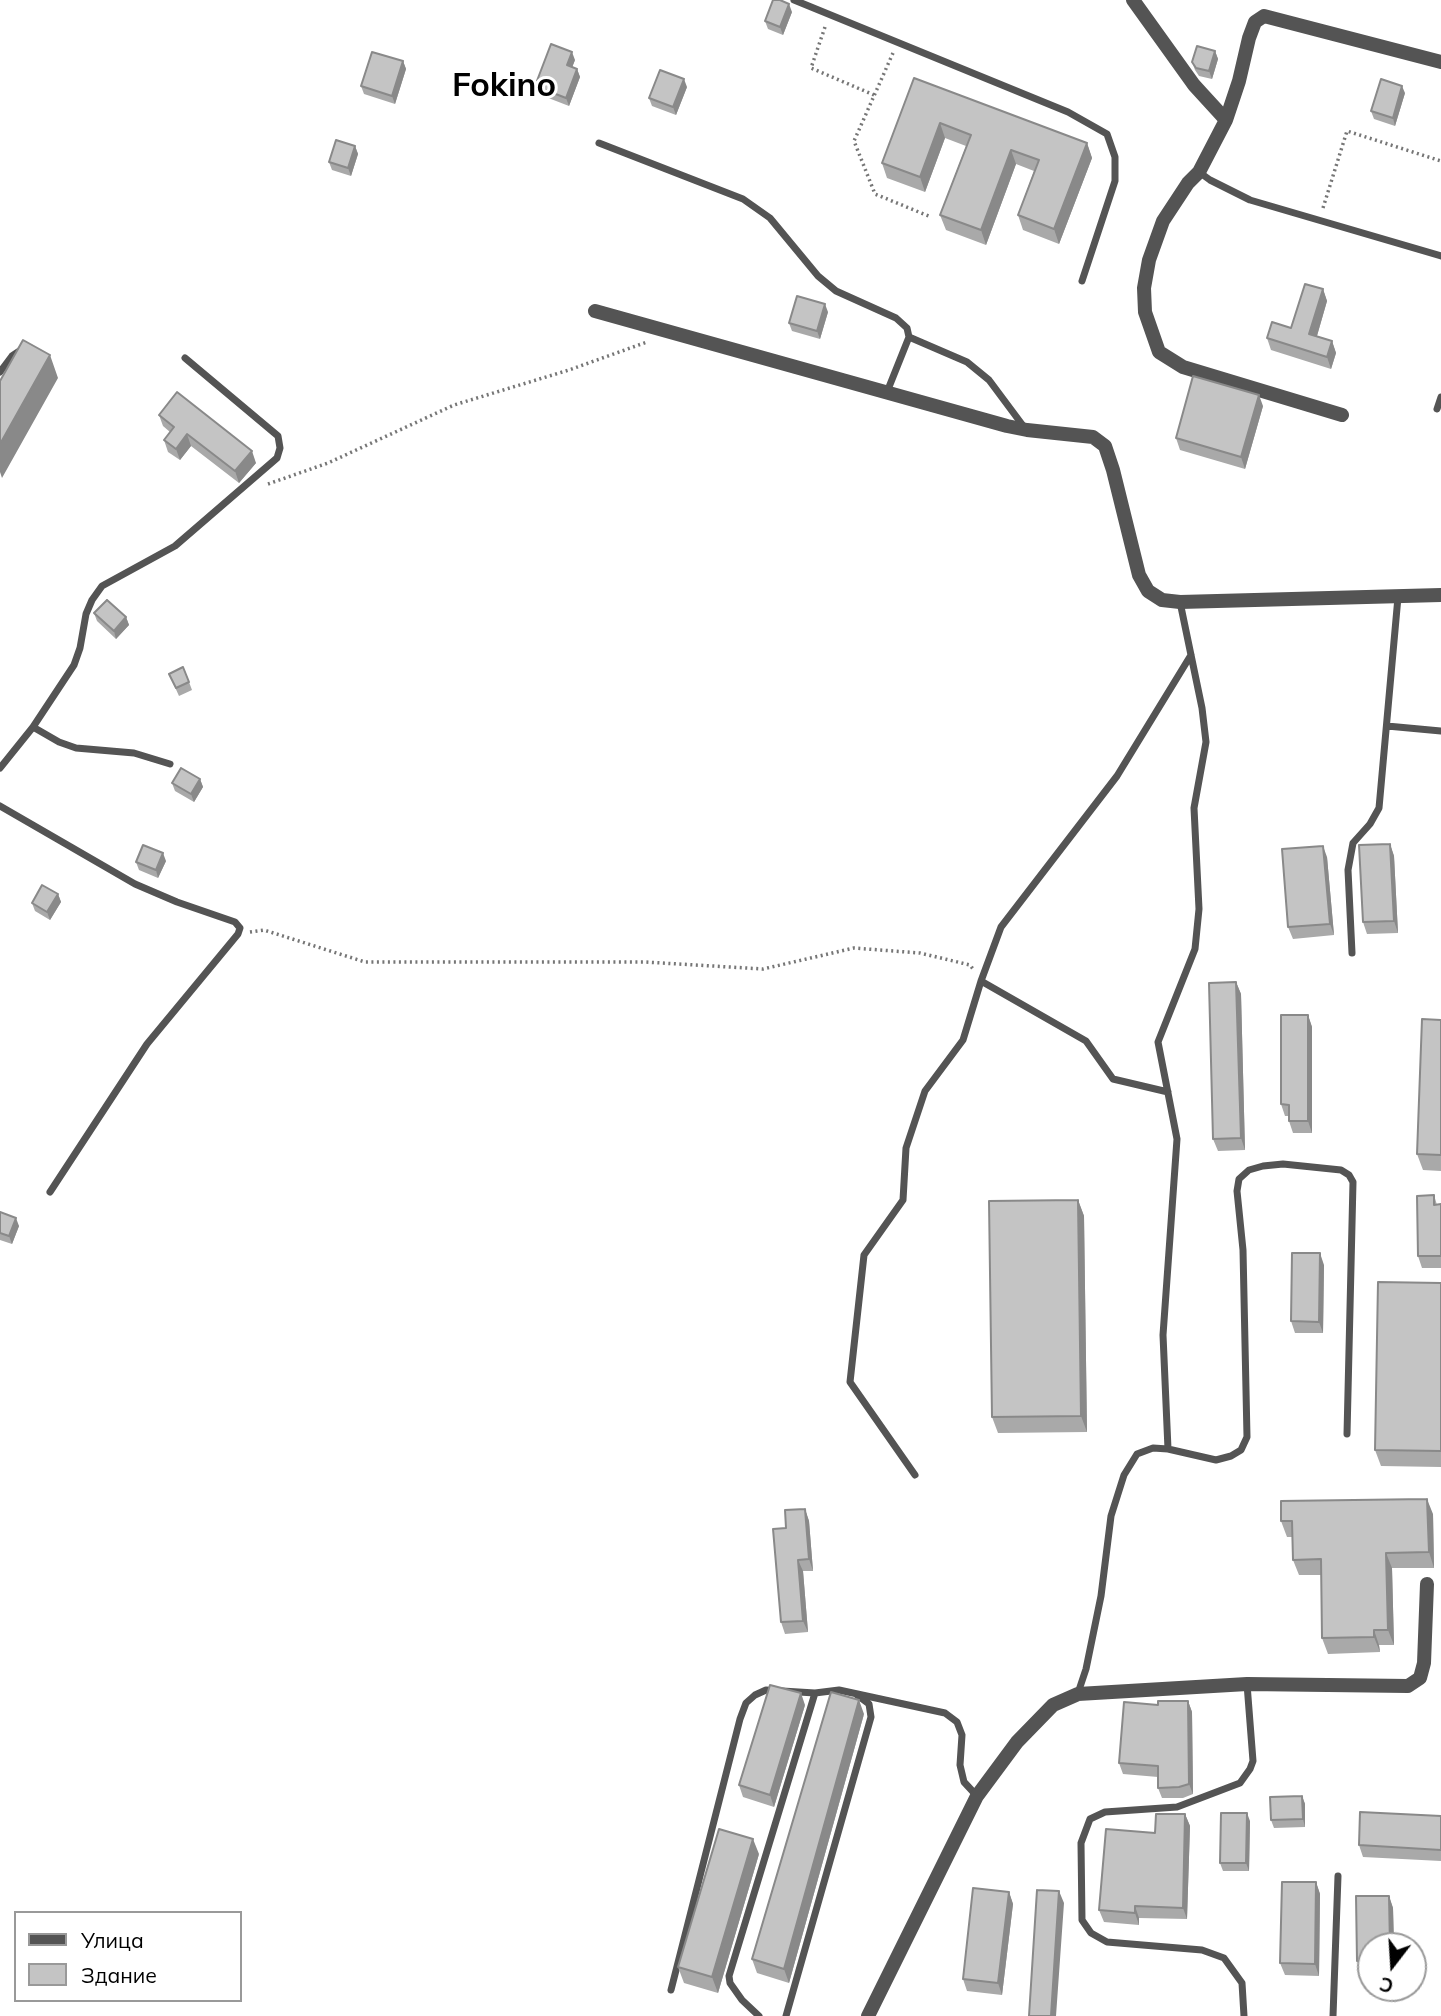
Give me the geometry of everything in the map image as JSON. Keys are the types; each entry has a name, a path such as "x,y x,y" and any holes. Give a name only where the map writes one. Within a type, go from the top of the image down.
{"street":[{"path":"1133,0 1194,85 1226,120"},
{"path":"1342,415 1183,366 1159,352 1145,312 1144,288 1149,260 1163,221 1188,183 1199,172 1226,120 1255,22 1264,16 1441,62"},
{"path":"595,311 1027,430 1093,437 1105,446 1139,575 1148,591 1162,600 1180,602 1441,594"},
{"path":"868,2016 977,1796 1017,1742 1053,1705 1078,1694 1247,1684 1408,1686 1420,1678 1424,1663 1427,1584"}],"lane":[{"path":"794,0 1068,112 1107,134 1115,157 1115,181 1082,281"},
{"path":"598,143 743,199 776,223 818,276 836,291 896,318 907,328 909,337 887,392"},
{"path":"1199,172 1250,200 1441,256"},
{"path":"909,337 967,362 989,380 1027,430"},
{"path":"0,372 12,356 24,349 34,348"},
{"path":"0,768 33,727 74,664 80,648 86,614 102,586 175,546 276,458 280,448 278,436 185,358"},
{"path":"1437,410 1441,397"},
{"path":"1352,953 1348,870 1353,843 1370,824 1379,808 1398,595"},
{"path":"1168,1449 1163,1335 1177,1139 1158,1042 1195,949 1199,909 1194,808 1206,742 1180,602"},
{"path":"915,1475 850,1382 864,1255 903,1200 906,1148 925,1091 963,1040 1001,927 1117,776 1191,655"},
{"path":"1387,726 1441,731"},
{"path":"33,727 76,748 134,753 170,764"},
{"path":"0,806 135,884 235,922 240,928 147,1044 50,1192"},
{"path":"981,981 1086,1041 1113,1079 1168,1092"},
{"path":"1078,1694 1101,1596 1111,1516 1124,1475 1137,1454 1153,1448 1168,1449 1216,1460 1241,1450 1247,1437 1243,1263 1237,1191 1239,1179 1249,1170 1283,1164 1341,1170 1349,1174 1353,1182 1347,1434"},
{"path":"1244,2016 1242,1983 1224,1958 1202,1950 1107,1942 1091,1933 1082,1920 1081,1843 1090,1819 1105,1812 1177,1807 1240,1783 1253,1761 1247,1684"},
{"path":"671,1990 740,1719 747,1703 755,1695 766,1690 815,1693 839,1690 945,1713 957,1722 962,1735 960,1765 964,1782 977,1796"},
{"path":"760,2016 736,1992 729,1976 815,1693"},
{"path":"786,2016 871,1717 869,1704 854,1693"},
{"path":"711,1832 722,1835"},
{"path":"757,1844 768,1848"},
{"path":"1333,2016 1338,1876"}],"path":[{"path":"830,15 811,68 874,95"},
{"path":"898,42 854,141 875,194 932,217"},
{"path":"1319,221 1347,131 1441,161"},
{"path":"233,496 328,463 454,405 569,370 647,342"},
{"path":"238,933 264,930 365,962 645,962 763,969 854,948 920,954 970,965 981,981"}],"building":[{"path":"773,0 789,4 780,27 765,21"},
{"path":"551,44 572,52 567,65 577,69 566,98 535,86"},
{"path":"1197,46 1215,51 1209,71 1196,68 1192,62"},
{"path":"372,52 403,61 392,96 361,86"},
{"path":"660,70 684,79 673,107 649,98"},
{"path":"914,78 1087,143 1054,229 1018,215 1039,160 1011,150 981,230 940,215 971,135 940,123 920,177 882,163"},
{"path":"1381,79 1402,86 1393,118 1371,111"},
{"path":"336,140 355,146 348,168 329,162"},
{"path":"1305,284 1323,289 1309,334 1332,341 1327,357 1267,338 1272,322 1291,328"},
{"path":"797,296 825,304 817,331 789,323"},
{"path":"23,340 50,355 0,444 0,381"},
{"path":"1193,376 1259,395 1241,457 1176,438"},
{"path":"177,392 252,451 235,471 187,434 176,449 164,440 174,427 159,415"},
{"path":"107,600 126,617 114,631 94,613"},
{"path":"183,667 189,682 176,688 169,674"},
{"path":"181,768 200,779 191,794 172,783"},
{"path":"1390,844 1394,921 1363,922 1359,845"},
{"path":"143,845 163,853 156,870 136,862"},
{"path":"1323,846 1330,924 1288,927 1282,849"},
{"path":"42,885 58,894 47,912 32,903"},
{"path":"1236,982 1241,1138 1213,1139 1209,983"},
{"path":"1281,1015 1308,1015 1308,1121 1289,1121 1289,1105 1281,1104"},
{"path":"1422,1019 1441,1020 1441,1155 1417,1154"},
{"path":"1434,1195 1434,1205 1441,1204 1441,1256 1418,1256 1417,1196"},
{"path":"1078,1200 1081,1416 992,1417 989,1201"},
{"path":"0,1212 16,1218 9,1236 0,1233"},
{"path":"1292,1253 1320,1253 1319,1322 1291,1321"},
{"path":"1378,1282 1441,1283 1441,1451 1375,1450"},
{"path":"1427,1499 1429,1552 1386,1553 1388,1630 1374,1630 1374,1637 1322,1638 1321,1559 1293,1560 1292,1521 1281,1521 1281,1501"},
{"path":"805,1509 809,1559 798,1560 803,1621 781,1622 773,1529 786,1528 785,1510"},
{"path":"770,1685 801,1693 770,1795 739,1785"},
{"path":"831,1692 859,1700 784,1969 752,1959"},
{"path":"1158,1701 1188,1701 1189,1784 1158,1788 1158,1766 1119,1763 1124,1702 1158,1705"},
{"path":"1302,1796 1303,1819 1271,1820 1270,1797"},
{"path":"1360,1812 1441,1816 1441,1850 1359,1845"},
{"path":"1221,1813 1247,1813 1246,1863 1220,1863"},
{"path":"1156,1814 1185,1814 1183,1908 1135,1906 1135,1913 1099,1910 1106,1829 1155,1833"},
{"path":"719,1829 753,1839 712,1977 678,1967"},
{"path":"1282,1882 1316,1882 1315,1964 1280,1963"},
{"path":"973,1888 1009,1892 998,1983 963,1979"},
{"path":"1037,1890 1059,1891 1051,2016 1029,2016"},
{"path":"1356,1896 1389,1896 1390,1932 1357,1932 1357,1961"}],"district":[{"name":"Fokino","path":"504,86"}]}
